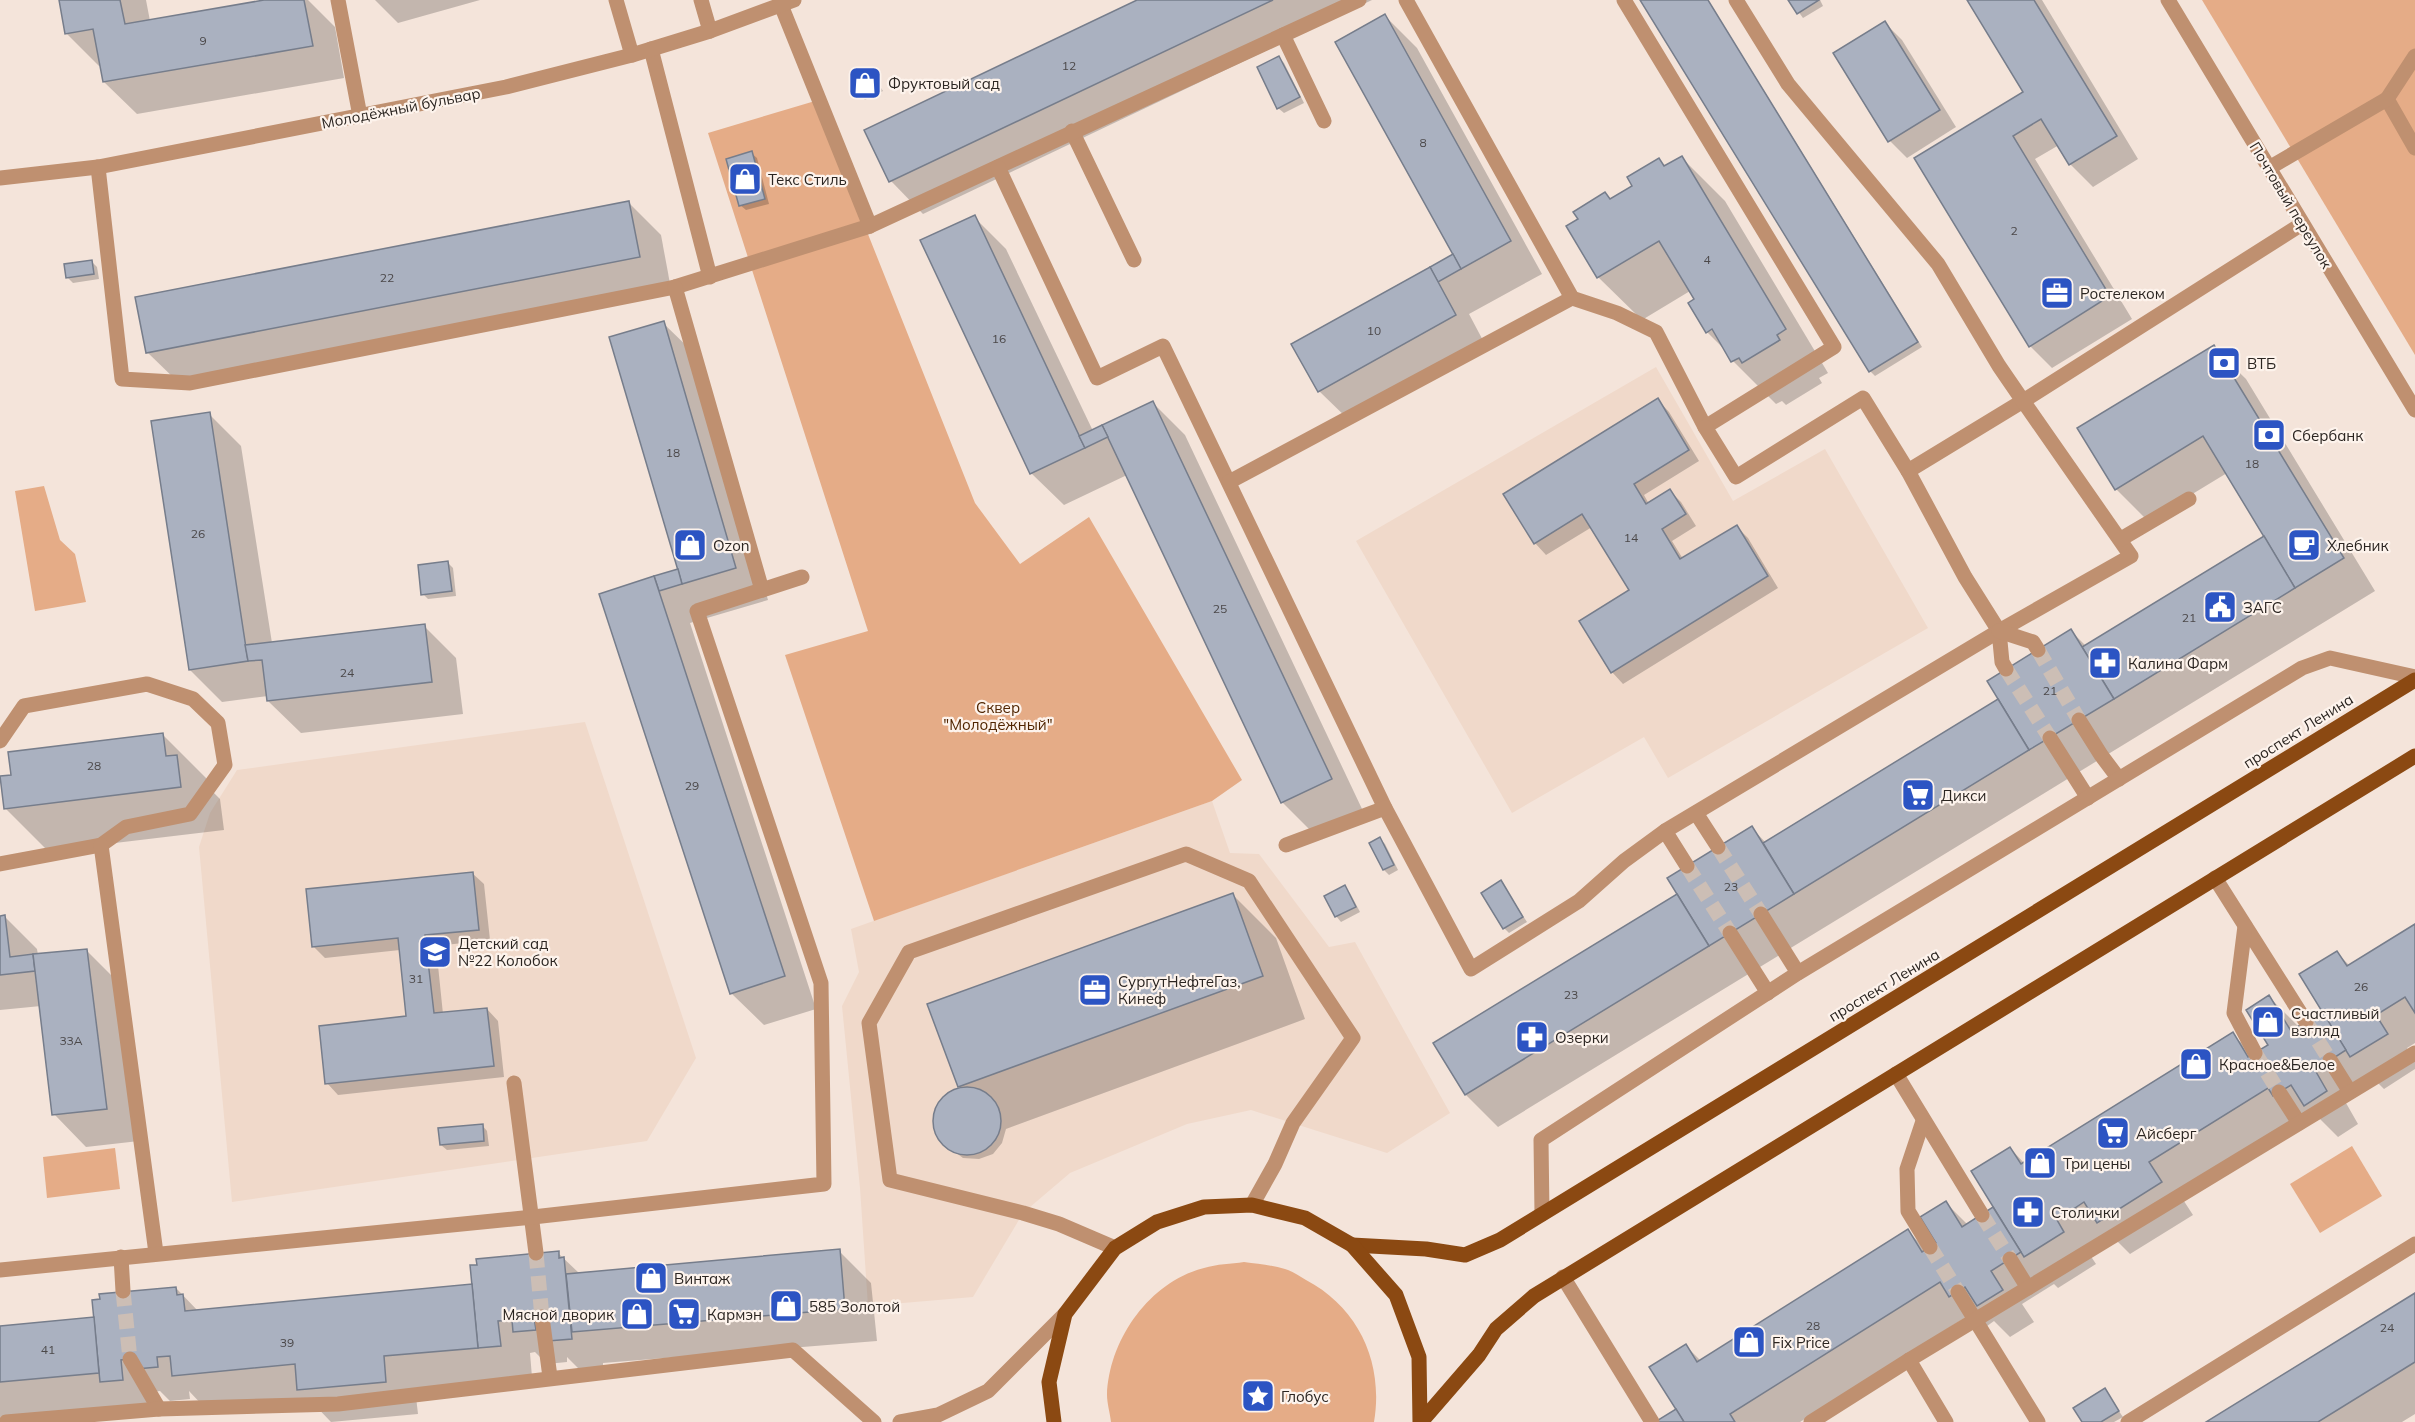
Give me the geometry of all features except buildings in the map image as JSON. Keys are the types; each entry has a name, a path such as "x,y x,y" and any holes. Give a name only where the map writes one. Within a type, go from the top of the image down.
{"main road":[{"name":"проспект Ленина","path":"1352,1245 1426,1249 1465,1255 1500,1240 2415,679"},
{"path":"1421,1422 1479,1355 1496,1329 1534,1296 2415,756"},
{"path":"1054,1422 1049,1382 1065,1314 1115,1248 1157,1222 1204,1207 1252,1205 1305,1218 1352,1245 1396,1295 1419,1358 1421,1422"}],"street":[{"path":"338,0 360,116"},
{"path":"616,0 632,55"},
{"path":"701,0 710,30"},
{"path":"98,167 122,379 190,383 675,286 870,226 1359,0"},
{"path":"1406,0 1572,298 1617,313 1656,332 1705,427 1736,477 1863,399 1908,471 1965,577 1999,631 2002,662 2007,669"},
{"path":"1624,0 1834,347 1705,427"},
{"path":"998,167 1097,378 1163,346 1385,808 1471,969 1579,901 1624,861 1665,831 1999,631 2131,556 1999,366 1938,264 1788,84 1736,0"},
{"name":"Почтовый переулок","path":"2168,0 2415,410"},
{"path":"788,3 870,226"},
{"name":"Молодёжный бульвар","path":"0,178 98,167 506,87 632,55 788,3"},
{"path":"1283,35 1324,121"},
{"path":"651,49 710,277"},
{"path":"2269,168 2387,99 2415,56"},
{"path":"2387,99 2415,148"},
{"path":"1072,131 1134,261"},
{"path":"0,173 0,178"},
{"path":"1908,471 2302,224"},
{"path":"675,286 762,590"},
{"path":"1229,482 1572,298"},
{"path":"2121,539 2188,499"},
{"path":"0,1269 533,1217 824,1184 821,983 697,611 802,577"},
{"path":"1999,631 2033,642 2038,650"},
{"path":"1542,1214 1541,1140 1798,973 2302,668 2330,658 2415,679"},
{"path":"0,741 24,706 147,684 193,699 218,723 225,765 190,814 126,827 101,845 0,864"},
{"path":"2079,720 2119,779"},
{"path":"2050,738 2088,798"},
{"path":"1286,845 1385,808"},
{"path":"1696,813 1718,847"},
{"path":"1665,831 1687,866"},
{"path":"101,845 156,1254"},
{"path":"1115,1248 1059,1224 1023,1212 890,1180 869,1023 909,952 1186,854 1249,881 1353,1038 1293,1123 1275,1164 1252,1205"},
{"path":"2215,878 2306,1022"},
{"path":"1761,914 1798,973"},
{"path":"2245,926 2234,1013 2255,1053"},
{"path":"1730,933 1768,993"},
{"path":"1811,1422 1909,1360 2415,1053"},
{"path":"2330,1060 2350,1092"},
{"path":"1896,1074 1982,1215"},
{"path":"514,1083 536,1253"},
{"path":"2280,1092 2299,1123"},
{"path":"1923,1121 1907,1169 1908,1211 1930,1247"},
{"path":"2128,1422 2415,1244"},
{"path":"121,1257 123,1291"},
{"path":"2010,1260 2028,1288"},
{"path":"1563,1277 1652,1422"},
{"path":"1958,1292 2038,1422"},
{"path":"900,1422 938,1415 988,1391 1065,1314"},
{"path":"542,1317 550,1377"},
{"path":"6,1422 159,1408 338,1404 550,1377 793,1350 874,1422"},
{"path":"130,1359 159,1408"},
{"path":"1909,1360 1946,1422"}],"shaded area":[{"path":"1656,367 1733,501 1825,449 1928,628 1668,778 1644,737 1512,813 1356,541"},
{"name":"Детский сад №22 Колобок","path":"585,722 696,1058 647,1141 232,1202 199,847 210,813 237,770"},
{"path":"1212,801 1230,853 1259,854 1329,947 1355,942 1450,1113 1387,1153 1251,1110 1187,1124 1070,1173 1023,1213 973,1297 868,1306 860,1188 842,1006 859,972 851,929"}],"green space":[{"path":"2202,0 2415,0 2415,355"},
{"name":"Сквер \"Молодёжный\"","path":"815,101 975,503 1020,564 1089,517 1242,780 1212,801 874,921 785,655 868,631 708,133"},
{"path":"44,486 60,540 75,554 86,602 35,611 15,491"},
{"path":"2352,1146 2382,1196 2320,1233 2290,1184"},
{"path":"115,1148 120,1189 47,1198 43,1157"},
{"path":"1244,1262 1275,1266 1293,1272 1325,1292 1353,1322 1364,1339 1371,1359 1376,1400 1374,1422 1111,1422 1107,1395 1109,1374 1124,1334 1136,1316 1166,1286 1184,1275 1209,1267"}],"tunnel":[{"path":"2038,650 2079,720"},
{"path":"2006,669 2050,738"},
{"path":"1718,847 1761,914"},
{"path":"1687,866 1730,933"},
{"path":"2306,1022 2330,1060"},
{"path":"2255,1053 2279,1092"},
{"path":"1982,1215 2010,1259"},
{"path":"1930,1247 1958,1292"},
{"path":"536,1253 542,1317"},
{"path":"123,1291 130,1359"}],"place":[{"name":"Фруктовый сад","path":"865,83"},
{"name":"Текс Стиль","path":"745,179"},
{"name":"Ростелеком","path":"2057,293"},
{"name":"ВТБ","path":"2224,363"},
{"name":"Сбербанк","path":"2269,435"},
{"name":"Ozon","path":"690,545"},
{"name":"Хлебник","path":"2304,545"},
{"name":"ЗАГС","path":"2220,607"},
{"name":"Калина Фарм","path":"2105,663"},
{"name":"Дикси","path":"1918,795"},
{"name":"Детский сад №22 Колобок","path":"435,952"},
{"name":"СургутНефтеГаз, Кинеф","path":"1095,990"},
{"name":"Счастливый взгляд","path":"2268,1022"},
{"name":"Озерки","path":"1532,1037"},
{"name":"Красное&Белое","path":"2196,1064"},
{"name":"Айсберг","path":"2113,1133"},
{"name":"Три цены","path":"2040,1163"},
{"name":"Столички","path":"2028,1212"},
{"name":"Винтаж","path":"651,1278"},
{"name":"585 Золотой","path":"786,1306"},
{"name":"Мясной дворик","path":"637,1314"},
{"name":"Кармэн","path":"684,1314"},
{"name":"Fix Price","path":"1749,1342"},
{"name":"Глобус","path":"1258,1396"}]}
